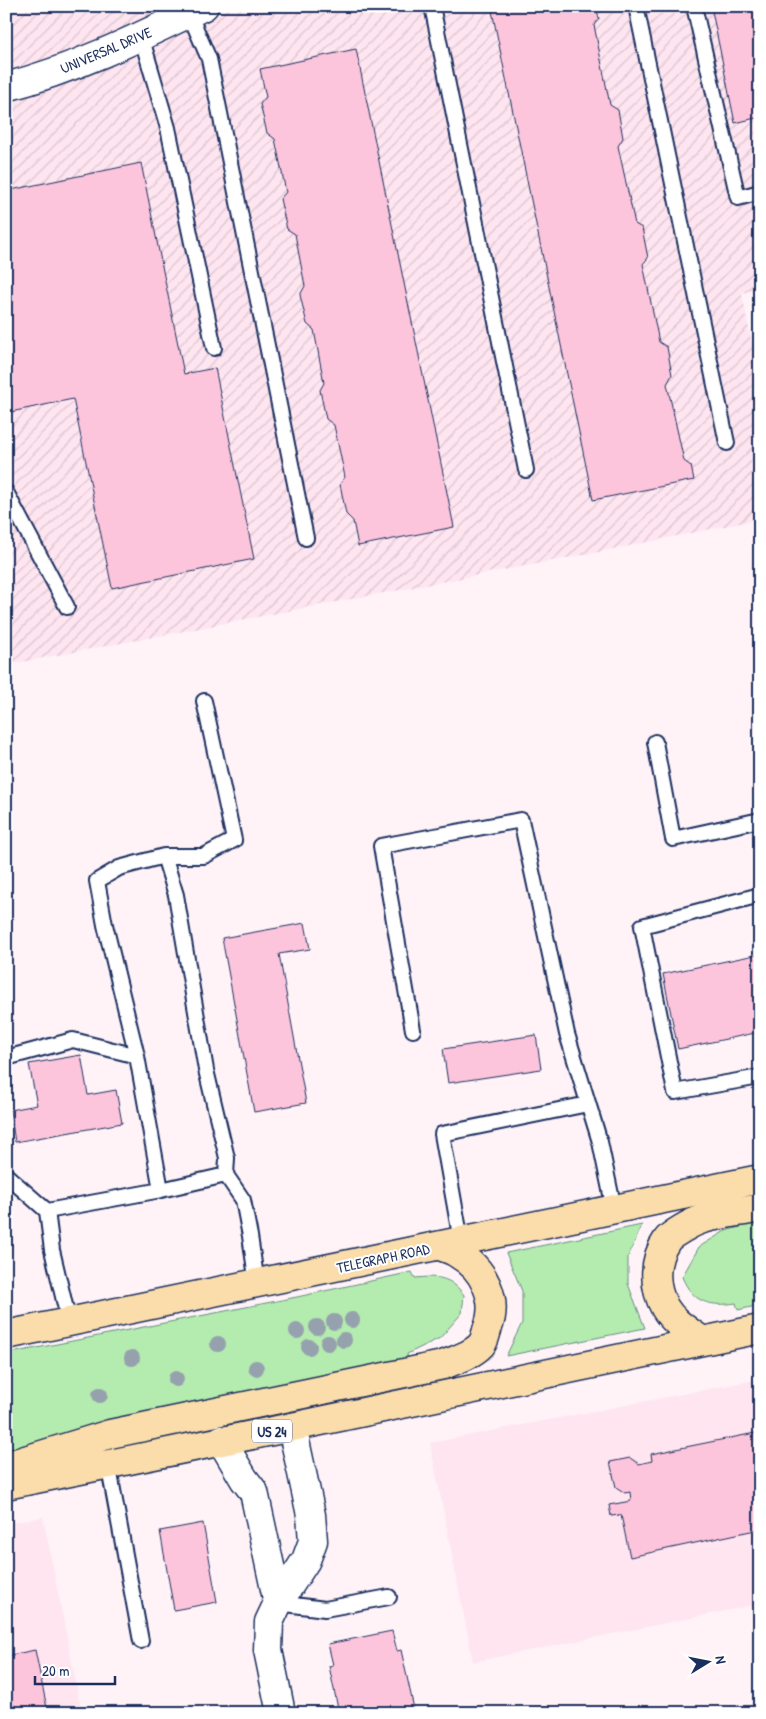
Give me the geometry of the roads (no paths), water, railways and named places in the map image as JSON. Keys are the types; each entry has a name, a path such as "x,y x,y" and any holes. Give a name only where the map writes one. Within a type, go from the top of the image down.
{"main road":[{"name":"TELEGRAPH ROAD","path":"6,1335 760,1179"},
{"path":"702,1341 679,1325 666,1310 658,1295 655,1280 658,1262 668,1238 700,1220 760,1208"},
{"path":"6,1466 110,1434 443,1365 466,1355 482,1344 491,1320 492,1301 487,1285 475,1269 451,1244"},
{"name":"US 24","path":"6,1484 760,1330"}],"street":[{"name":"UNIVERSAL DRIVE","path":"6,87 26,82 105,53 196,10"},
{"path":"281,1713 268,1650 269,1622 278,1603 306,1560 313,1541 311,1515 292,1427"},
{"path":"221,1440 254,1492 278,1603"}],"lane":[{"path":"432,6 526,470"},
{"path":"636,6 727,443"},
{"path":"694,6 738,198 760,192"},
{"path":"196,10 209,59 306,538"},
{"path":"142,36 168,128 214,348"},
{"path":"6,492 66,607"},
{"path":"161,1190 137,1056 105,924 97,880 119,868 164,856 204,856 234,840 204,701"},
{"path":"655,742 673,839 760,820"},
{"path":"413,1030 381,846 522,820 567,1034 600,1142 614,1209"},
{"path":"164,856 176,895 206,1070 227,1158 226,1175 242,1200 250,1236 257,1284"},
{"path":"760,895 642,926 675,1092 760,1077"},
{"path":"6,1058 73,1040 137,1056"},
{"path":"451,1244 442,1134 588,1104"},
{"path":"6,1175 47,1211 52,1250 69,1322"},
{"path":"47,1211 161,1190 226,1175"},
{"path":"108,1463 142,1641"},
{"path":"278,1603 325,1609 389,1597"}]}
